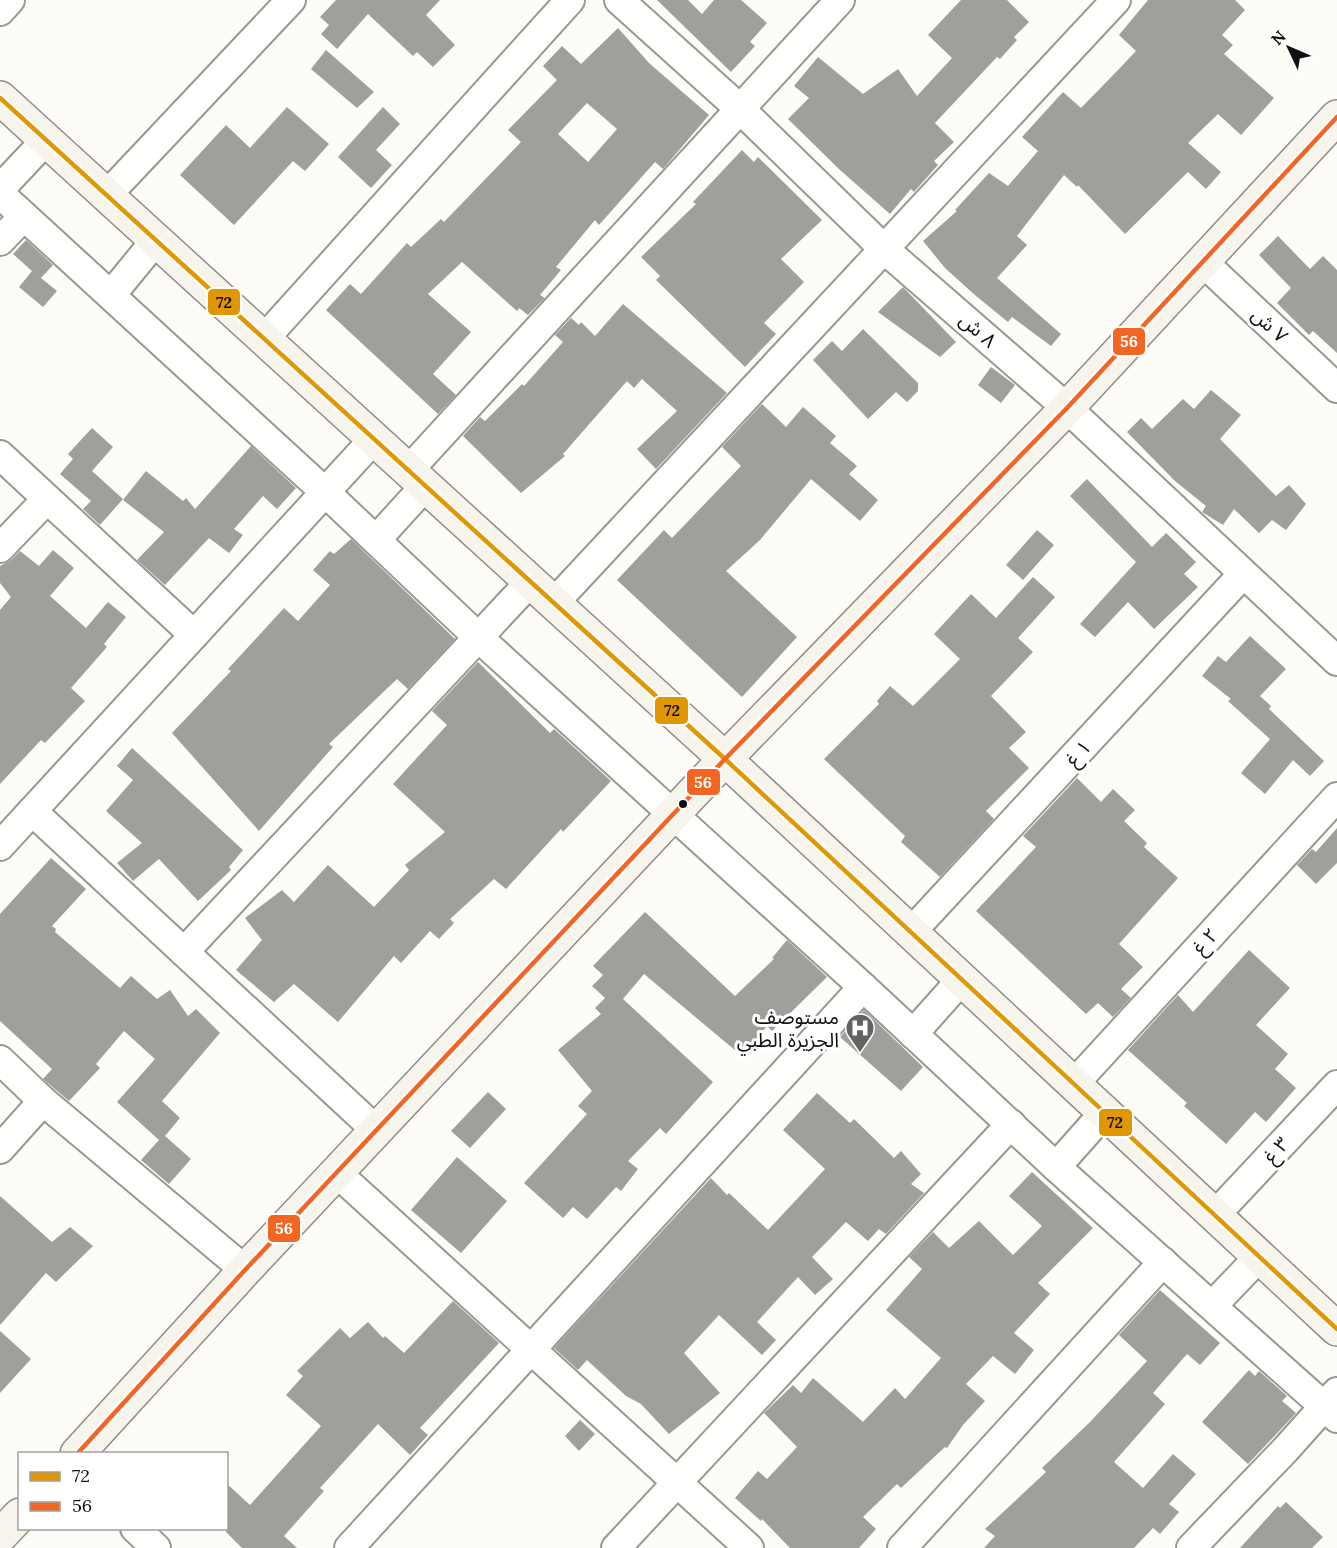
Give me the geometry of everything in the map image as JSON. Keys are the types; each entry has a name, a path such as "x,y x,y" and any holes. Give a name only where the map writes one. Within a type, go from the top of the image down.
{"street":[{"path":"0,10 10,0"},
{"path":"107,195 291,0"},
{"path":"264,339 570,0"},
{"name":"٨ ش","path":"619,0 740,109 884,249 1067,408 1337,661"},
{"path":"376,540 417,479 740,109 840,0"},
{"path":"184,952 479,638 542,592 884,249 1116,0"},
{"path":"0,98 912,931 1073,1085 1337,1329"},
{"path":"79,1452 245,1270 725,759 1067,408 1337,117"},
{"path":"0,189 46,140"},
{"path":"0,194 325,492 479,638 863,987 1056,1167 1163,1262 1333,1405 1191,1548"},
{"path":"0,241 24,216"},
{"path":"111,295 156,240"},
{"name":"٧ ش","path":"1203,262 1337,388"},
{"path":"0,846 373,440"},
{"path":"0,455 194,634"},
{"path":"0,548 47,499"},
{"name":"١ غ","path":"912,931 1243,574"},
{"name":"٢ غ","path":"1073,1085 1337,797"},
{"path":"32,811 376,1131"},
{"path":"913,1034 962,979"},
{"path":"349,1548 863,987"},
{"path":"0,1060 43,1101 245,1270"},
{"name":"٣ غ","path":"1215,1215 1337,1085"},
{"path":"0,1149 43,1101"},
{"path":"1056,1167 1104,1113"},
{"path":"616,1548 1011,1124"},
{"path":"337,1173 532,1347 597,1411 749,1548"},
{"path":"1214,1305 1260,1256"},
{"path":"902,1548 1163,1262"},
{"path":"0,1536 18,1517"},
{"path":"137,1530 156,1548"}],"building":[{"path":"336,0 440,0 426,15 455,45 433,67 417,52 413,56 368,14 337,49 321,34 329,25 320,17"},
{"path":"657,0 688,0 702,14 714,0 741,0 767,23 750,42 755,46 731,72"},
{"path":"961,0 1007,0 1029,22 1014,37 1017,40 1000,59 997,57 935,123 954,142 934,161 938,165 914,192 911,189 890,214 840,170 788,119 809,98 794,86 818,57 863,94 898,69 917,96 952,58 928,35"},
{"path":"1148,0 1235,0 1245,10 1222,35 1233,45 1224,54 1274,98 1241,135 1218,114 1188,143 1221,172 1206,189 1188,172 1125,234 1078,185 1077,187 1064,175 1017,236 1027,245 997,278 1061,334 1051,346 1012,317 1008,322 976,296 945,268 923,241 957,211 955,210 989,173 1008,186 1038,151 1022,137 1063,92 1081,108 1136,51 1119,35"},
{"path":"618,28 649,63 709,115 663,169 655,162 599,225 595,220 556,267 561,270 540,295 545,298 528,315 519,308 517,311 462,262 428,294 471,332 433,374 456,395 438,414 326,310 350,284 361,294 407,243 411,247 441,219 444,222 521,142 508,130 557,80 543,66 562,46 581,64","holes":["587,103 617,129 588,162 558,134"]},
{"path":"326,50 374,92 357,108 311,69"},
{"path":"287,107 329,144 305,171 293,161 234,225 180,175 226,125 250,148"},
{"path":"383,107 400,124 376,150 392,165 371,188 338,157"},
{"path":"742,150 754,162 758,157 822,220 781,259 804,282 764,323 776,334 745,367 656,280 660,276 641,257 696,204 693,202"},
{"path":"1278,236 1310,269 1323,256 1337,270 1337,353 1313,331 1309,335 1277,303 1291,288 1259,255"},
{"path":"26,240 53,265 41,278 57,291 43,307 19,287 32,271 13,254"},
{"path":"903,287 956,342 940,357 878,312"},
{"path":"623,304 727,393 656,469 637,449 677,411 642,379 634,388 627,381 563,454 565,456 521,493 463,436 480,417 485,421 522,384 524,386 563,342 555,335 571,318 579,325 581,322 595,336"},
{"path":"863,329 918,383 918,391 907,402 896,392 868,419 813,360 832,341 842,351"},
{"path":"991,367 1015,385 1001,403 978,385"},
{"path":"1211,390 1241,415 1220,439 1276,496 1289,485 1306,504 1286,530 1272,520 1259,533 1234,509 1223,525 1202,512 1206,506 1175,481 1127,432 1141,418 1152,429 1183,399 1194,409"},
{"path":"762,404 786,427 803,407 836,436 830,443 857,466 849,474 878,500 860,521 811,479 760,540 726,571 797,637 742,697 617,580 664,530 672,538 741,466 722,447"},
{"path":"92,428 113,447 92,471 123,499 100,525 83,509 91,501 60,474 73,459 68,454"},
{"path":"251,446 296,488 277,509 263,496 234,529 243,535 229,553 209,538 165,585 137,560 164,532 123,500 146,471 183,501 186,498 195,509"},
{"path":"1087,479 1152,547 1166,533 1196,562 1184,574 1198,587 1154,629 1128,602 1095,637 1080,624 1136,562 1070,496"},
{"path":"1037,530 1054,545 1023,580 1006,565"},
{"path":"351,539 455,639 408,689 397,679 329,744 333,747 259,831 172,733 231,671 228,669 284,608 298,621 330,585 313,570 330,551 334,554"},
{"path":"53,550 74,568 50,596 86,628 108,602 126,617 104,644 107,647 71,688 85,701 45,743 41,740 0,784 0,610 11,597 0,583 0,566 20,551 39,566"},
{"path":"1033,577 1055,597 1018,638 1033,652 991,696 1026,732 1009,748 1029,768 986,811 994,819 940,877 901,842 905,836 824,759 879,704 877,701 890,686 913,706 960,659 934,634 971,594 996,618"},
{"path":"1250,636 1286,669 1260,696 1271,706 1269,709 1324,761 1310,776 1293,760 1265,794 1241,773 1270,739 1228,701 1231,699 1202,676 1218,656 1226,662"},
{"path":"478,662 550,733 554,729 611,781 563,832 561,829 506,889 494,879 450,919 454,923 439,939 430,931 401,963 394,956 338,1022 294,984 274,1002 236,970 262,940 245,918 282,890 294,902 328,865 374,907 409,870 405,865 445,832 393,784 447,725 432,711"},
{"path":"132,748 243,850 229,867 231,870 198,901 159,859 133,881 117,863 142,843 106,811 133,780 117,766"},
{"path":"1077,778 1101,802 1113,789 1135,810 1124,821 1147,843 1144,847 1178,878 1119,944 1143,967 1121,989 1131,998 1113,1017 1098,1003 1086,1014 976,911 1036,847 1023,836"},
{"path":"1337,828 1337,863 1316,884 1297,865 1312,849 1316,852"},
{"path":"51,858 86,889 52,926 56,929 55,932 120,988 131,976 157,999 170,990 188,1016 196,1009 220,1033 162,1101 180,1118 165,1136 191,1159 169,1184 141,1160 159,1140 117,1102 155,1059 124,1031 96,1064 100,1068 69,1101 43,1079 52,1069 0,1021 0,914"},
{"path":"645,912 735,996 774,959 772,958 787,940 827,977 772,1031 767,1026 742,1056 644,974 623,999 713,1082 666,1134 660,1128 628,1161 638,1169 621,1191 616,1187 587,1219 573,1207 563,1218 524,1183 587,1114 578,1106 592,1091 558,1050 601,1014 595,1008 605,998 592,986 603,975 593,966"},
{"path":"1249,950 1290,988 1256,1025 1288,1054 1275,1069 1296,1088 1266,1122 1255,1112 1226,1144 1184,1106 1187,1103 1128,1050 1178,995 1193,1012"},
{"path":"864,1010 923,1067 901,1091 840,1037"},
{"path":"488,1092 506,1109 470,1148 451,1131"},
{"path":"817,1093 850,1123 854,1119 894,1158 901,1151 921,1174 911,1184 924,1193 886,1234 879,1229 868,1241 846,1222 812,1257 833,1279 815,1295 798,1277 757,1322 776,1340 762,1355 719,1315 684,1353 720,1393 669,1434 641,1404 626,1396 587,1360 578,1370 554,1348 711,1178 768,1230 825,1169 783,1130"},
{"path":"457,1157 507,1201 461,1253 411,1210"},
{"path":"1032,1172 1093,1228 1038,1283 1050,1294 1014,1333 1034,1350 1015,1374 993,1356 966,1384 985,1401 963,1425 947,1448 945,1447 901,1488 897,1484 863,1517 876,1529 859,1548 790,1548 762,1519 761,1521 735,1498 758,1471 767,1479 797,1447 764,1413 793,1385 801,1393 813,1378 863,1422 895,1388 905,1399 941,1358 886,1310 922,1269 909,1257 933,1232 949,1248 979,1221 1013,1255 1042,1226 1009,1196"},
{"path":"0,1196 52,1242 70,1227 93,1246 56,1282 46,1273 0,1325"},
{"path":"1160,1290 1220,1343 1200,1365 1187,1354 1153,1393 1165,1404 1114,1462 1143,1488 1173,1454 1196,1474 1169,1504 1179,1512 1160,1534 1153,1528 1134,1548 984,1548 995,1536 985,1529 1046,1472 1042,1468 1090,1422 1147,1361 1119,1335"},
{"path":"453,1301 499,1343 420,1428 428,1435 410,1455 378,1424 320,1488 324,1491 284,1536 297,1548 242,1548 226,1532 228,1530 228,1485 250,1505 321,1426 286,1395 303,1376 297,1371 340,1328 350,1338 368,1322 383,1338 385,1336 404,1353"},
{"path":"0,1331 31,1359 0,1393"},
{"path":"1249,1370 1255,1376 1259,1371 1287,1396 1282,1401 1296,1413 1248,1464 1202,1422"},
{"path":"580,1420 595,1434 579,1451 565,1436"},
{"path":"1286,1502 1323,1537 1312,1548 1240,1548 1278,1506 1280,1508"}],"transit line":[{"name":"72","path":"0,98 725,759 1337,1329"},
{"name":"56","path":"79,1452 245,1270 725,759 1067,408 1337,117"}],"place":[{"name":"مستوصف الجزيرة الطبي","path":"860,1054"}]}
